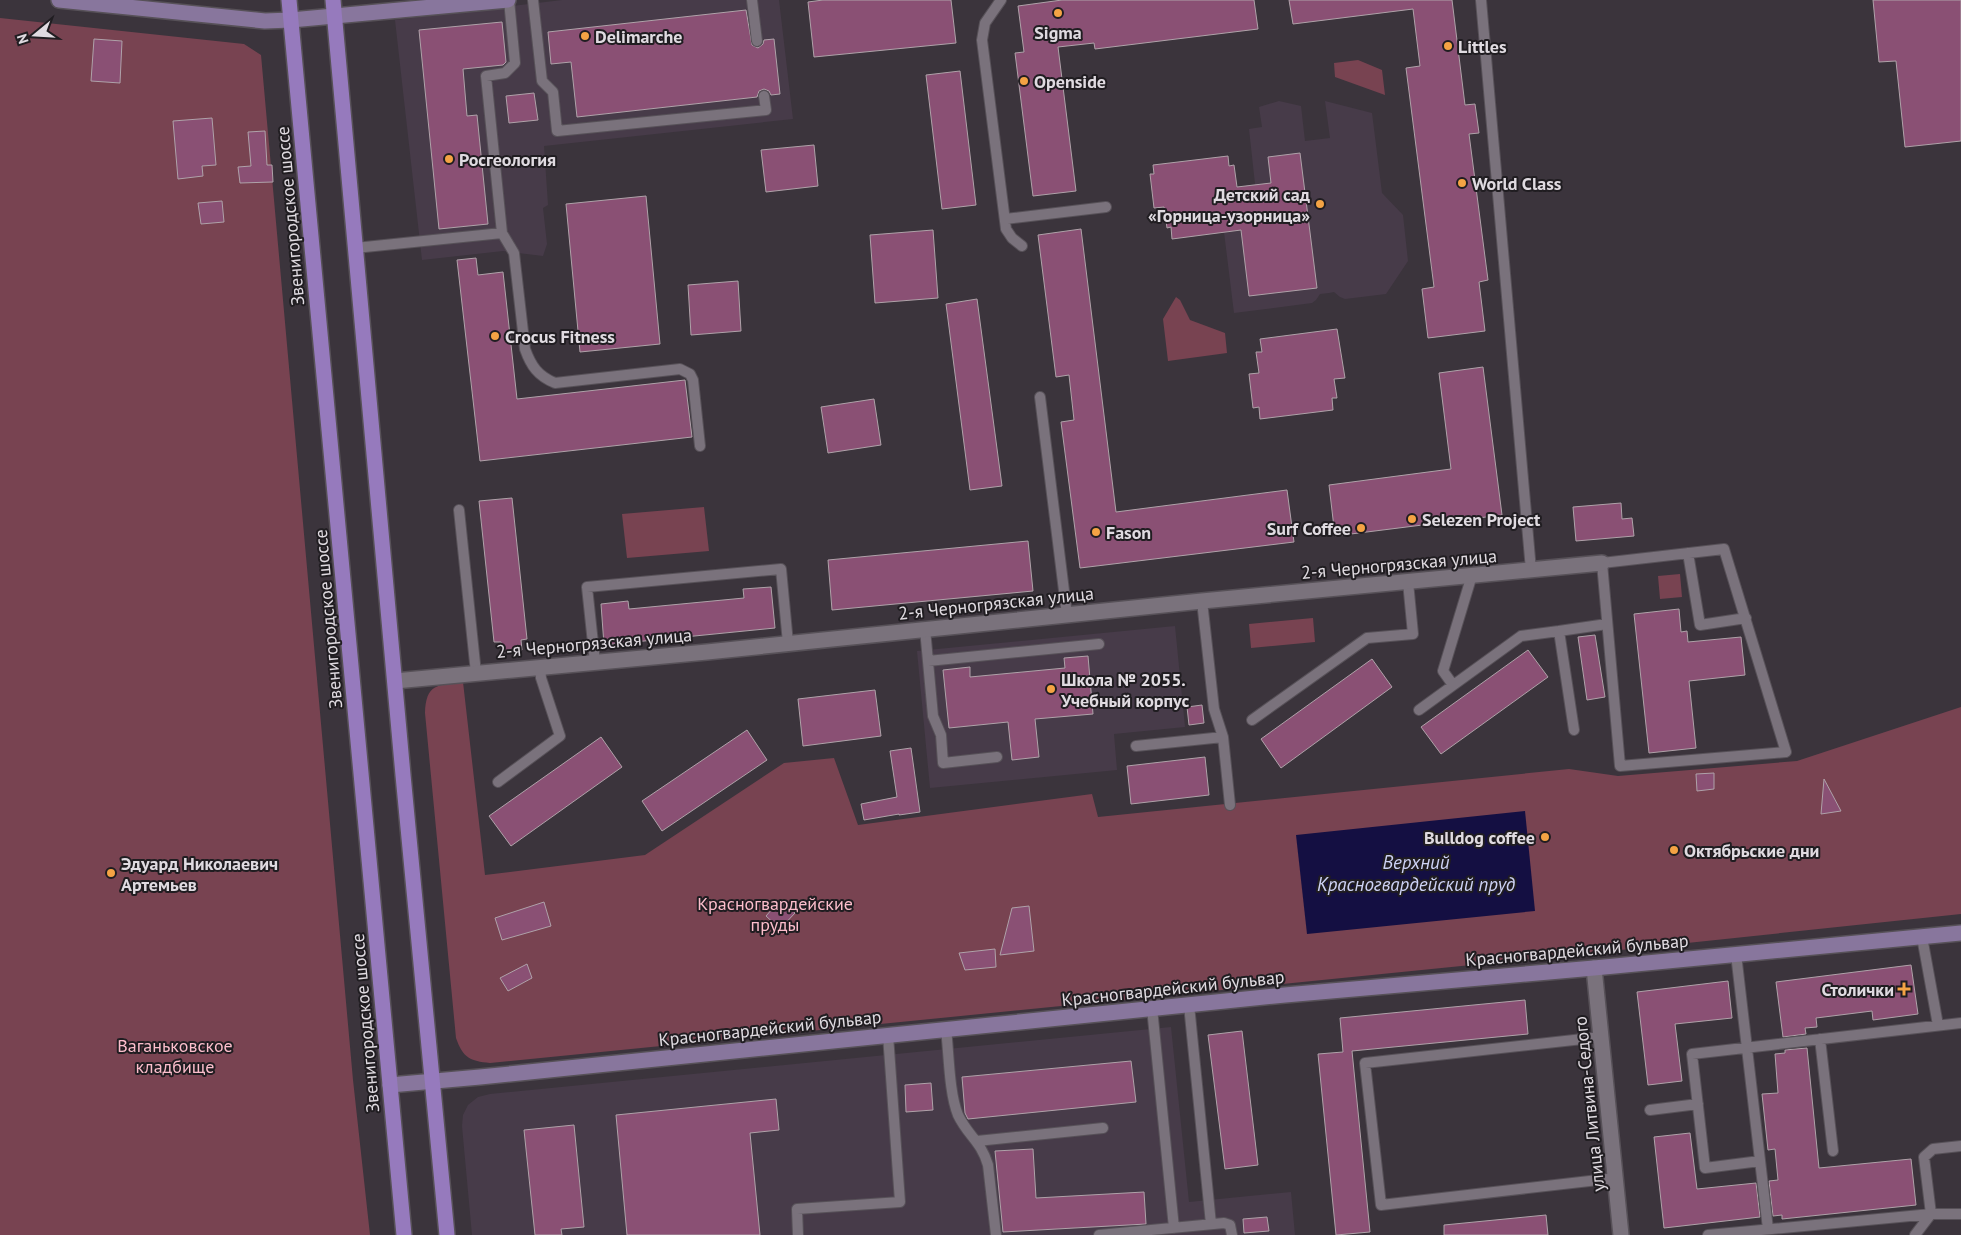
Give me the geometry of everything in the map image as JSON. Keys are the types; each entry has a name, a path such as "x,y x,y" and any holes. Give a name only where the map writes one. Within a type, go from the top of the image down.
{"main road":[{"name":"Звенигородское шоссе","path":"289,0 404,1235"},
{"path":"333,0 447,1235"}],"street":[{"path":"60,0 253,20 291,20 509,0"},
{"name":"2-я Черногрязская улица","path":"395,681 1067,614 1602,564"},
{"name":"Красногвардейский бульвар","path":"390,1085 1152,1008 1961,934"},
{"name":"улица Литвина-Седого","path":"1594,968 1621,1235"}],"lane":[{"path":"509,0 515,63 505,73 486,76 502,233 514,253 525,349 530,364 537,373 555,382 680,369 686,370 693,380 700,446"},
{"path":"533,0 542,81 553,92 558,131 766,110 764,96"},
{"path":"752,0 757,41"},
{"path":"1001,0 985,23 982,34 1006,229 1022,246"},
{"path":"1481,0 1531,570"},
{"path":"1005,219 1106,206"},
{"path":"355,248 502,233"},
{"path":"1040,397 1067,614"},
{"path":"459,510 476,673"},
{"path":"1724,549 1786,752 1620,766 1602,564 1724,549"},
{"path":"1688,553 1700,625 1746,618"},
{"path":"595,662 587,588 781,569 788,643"},
{"path":"1453,685 1443,671 1472,576"},
{"path":"1252,720 1367,638 1413,634 1408,582"},
{"path":"1202,601 1214,709 1222,737 1230,805"},
{"path":"1419,710 1521,636 1607,624"},
{"path":"925,629 933,716 941,735 943,763 997,757"},
{"path":"1559,631 1574,730"},
{"path":"928,661 1099,644"},
{"path":"498,782 560,736 541,678 540,667"},
{"path":"1136,746 1222,737"},
{"path":"1922,937 1938,1025"},
{"path":"1736,954 1768,1228"},
{"path":"1189,1005 1211,1224"},
{"path":"1152,1008 1174,1228"},
{"path":"1760,1161 1705,1168 1692,1054 1961,1023"},
{"path":"946,1030 954,1103 962,1122 985,1154 996,1235"},
{"path":"798,1235 797,1208 900,1202 888,1035"},
{"path":"1601,1037 1365,1063 1381,1205 1616,1178"},
{"path":"1820,1039 1833,1150"},
{"path":"1650,1110 1698,1104"},
{"path":"977,1141 1103,1128"},
{"path":"1915,1235 1931,1214 1924,1157 1933,1149 1961,1146"},
{"path":"1708,1235 1931,1214 1961,1214"},
{"path":"1099,1235 1227,1224 1231,1228 1232,1235"}],"shaded area":[{"path":"562,0 779,0 793,119 544,146 548,205 543,208 547,244 543,256 503,251 422,260 395,20"},
{"name":"Детский сад «Горница-узорница»","path":"1279,101 1301,106 1305,141 1330,138 1325,101 1372,113 1382,193 1403,215 1408,261 1386,294 1345,299 1334,292 1320,294 1312,303 1234,313 1224,232 1245,230 1249,216 1245,186 1255,184 1249,129 1262,127 1259,107"},
{"name":"Школа № 2055. Учебный корпус","path":"1175,626 1185,727 1114,734 1117,770 930,788 917,651"},
{"path":"1171,1027 1189,1202 1291,1192 1295,1235 472,1235 462,1126 463,1115 468,1105 478,1097 490,1094"}],"green space":[{"name":"Ваганьковское кладбище","path":"0,18 244,44 261,55 353,1080 370,1235 0,1235"},
{"path":"1358,60 1382,70 1385,95 1335,77 1334,63"},
{"path":"1176,297 1180,300 1190,320 1225,333 1227,353 1168,361 1163,319"},
{"path":"704,507 709,551 627,558 622,514"},
{"path":"1680,574 1682,597 1660,599 1658,576"},
{"path":"1313,618 1315,642 1251,648 1249,624"},
{"name":"Красногвардейские пруды","path":"463,682 485,875 645,855 784,763 834,758 858,825 1092,794 1098,817 1569,769 1618,776 1797,761 1961,707 1961,914 1592,953 490,1063 483,1062 468,1057 461,1050 456,1038 425,713 426,703 431,691 440,685"}],"water":[{"name":"Верхний Красногвардейский пруд","path":"1525,811 1535,911 1307,934 1296,835"}],"building":[{"path":"823,0 951,0 956,43 814,57 808,2"},
{"path":"1062,0 1254,0 1258,29 1095,49 1094,43 1058,47 1076,191 1033,196 1015,53 1024,52 1018,6"},
{"path":"1289,0 1452,0 1465,105 1475,104 1479,133 1469,134 1488,280 1479,282 1485,331 1428,338 1422,289 1434,287 1406,68 1420,66 1413,9 1293,24"},
{"path":"1873,0 1961,0 1961,141 1905,147 1896,61 1879,62"},
{"path":"746,10 752,45 758,48 763,44 764,40 774,39 780,94 771,95 769,91 764,89 759,91 757,97 577,117 571,62 551,64 548,32"},
{"path":"502,22 506,62 503,65 463,69 467,116 477,115 488,224 439,229 419,30"},
{"path":"94,39 122,41 120,83 91,81"},
{"path":"960,71 976,205 942,209 926,75"},
{"path":"534,93 538,120 509,123 506,96"},
{"path":"212,118 216,165 202,166 203,176 178,179 173,121"},
{"path":"265,131 267,165 272,165 273,182 240,183 238,167 251,166 248,132"},
{"path":"814,145 818,186 766,192 761,150"},
{"path":"1300,153 1317,288 1249,296 1241,230 1172,239 1171,227 1167,228 1164,207 1154,208 1150,174 1154,174 1153,165 1228,156 1229,166 1234,165 1237,187 1271,183 1268,157"},
{"path":"646,196 660,344 580,352 566,204"},
{"path":"222,201 224,222 201,224 198,203"},
{"path":"1081,229 1116,512 1287,490 1294,542 1080,568 1061,422 1074,420 1069,375 1056,377 1038,235"},
{"path":"933,230 938,298 875,303 870,235"},
{"path":"476,258 478,275 503,272 517,399 685,380 692,437 480,461 457,260"},
{"path":"738,281 741,331 691,335 688,285"},
{"path":"977,299 1002,486 970,490 946,304"},
{"path":"1337,329 1345,378 1334,379 1337,398 1332,398 1333,410 1260,419 1259,407 1253,408 1249,374 1259,373 1256,352 1262,352 1260,339"},
{"path":"1483,367 1502,515 1335,536 1329,485 1451,469 1439,373"},
{"path":"874,399 881,445 828,453 821,407"},
{"path":"512,498 527,639 521,640 522,650 503,653 501,642 494,642 479,501"},
{"path":"1621,503 1622,519 1632,518 1634,536 1576,541 1573,507"},
{"path":"1028,541 1033,591 832,610 828,560"},
{"path":"771,587 775,628 604,645 601,604 628,601 629,609 744,598 743,589"},
{"path":"1679,609 1681,632 1687,631 1688,642 1741,637 1745,675 1689,681 1696,748 1649,753 1634,614"},
{"path":"1595,635 1605,697 1587,700 1578,637"},
{"path":"1528,650 1548,677 1441,754 1421,727"},
{"path":"1088,656 1093,714 1035,719 1039,757 1012,760 1008,722 949,728 943,670 970,667 970,677 1065,668 1064,658"},
{"path":"1372,659 1392,687 1281,768 1261,739"},
{"path":"875,690 881,736 803,746 798,699"},
{"path":"1202,705 1204,723 1189,725 1187,707"},
{"path":"747,730 767,760 662,831 642,801"},
{"path":"601,737 622,767 511,846 489,816"},
{"path":"911,748 920,812 864,820 861,804 897,797 890,751"},
{"path":"1205,757 1209,795 1131,804 1127,766"},
{"path":"1714,773 1714,789 1697,791 1696,774"},
{"path":"1824,779 1841,811 1821,814"},
{"path":"780,900 795,913 780,929 766,916"},
{"path":"544,902 551,926 502,940 495,918"},
{"path":"1029,906 1034,951 1000,955 1012,908"},
{"path":"995,949 996,967 965,970 959,953"},
{"path":"527,964 532,978 508,991 500,978"},
{"path":"1911,965 1918,1014 1873,1020 1872,1011 1816,1018 1817,1027 1805,1028 1806,1034 1783,1037 1776,982"},
{"path":"1728,981 1732,1018 1675,1024 1682,1081 1648,1085 1637,992"},
{"path":"1525,1000 1528,1034 1352,1051 1370,1232 1336,1235 1318,1054 1343,1052 1340,1018"},
{"path":"1242,1031 1258,1165 1225,1169 1208,1035"},
{"path":"1807,1048 1819,1168 1911,1159 1916,1205 1782,1219 1782,1215 1773,1216 1769,1181 1778,1180 1775,1149 1768,1150 1762,1094 1778,1093 1775,1054 1785,1053 1785,1050"},
{"path":"1131,1061 1136,1102 968,1119 965,1113 962,1077"},
{"path":"931,1083 933,1110 906,1112 905,1085"},
{"path":"776,1099 779,1130 750,1133 760,1235 627,1235 616,1115"},
{"path":"574,1125 584,1227 561,1229 562,1235 535,1235 524,1130"},
{"path":"1690,1133 1697,1189 1756,1183 1760,1217 1664,1228 1654,1137"},
{"path":"1033,1149 1036,1198 1144,1192 1146,1224 1003,1232 995,1151"},
{"path":"1546,1215 1548,1235 1444,1235 1444,1225"},
{"path":"1267,1217 1269,1231 1244,1233 1243,1219"}],"place":[{"name":"Sigma","path":"1058,13"},
{"name":"Delimarche","path":"585,36"},
{"name":"Littles","path":"1448,46"},
{"name":"Openside","path":"1024,81"},
{"name":"Росгеология","path":"449,159"},
{"name":"World Class","path":"1462,183"},
{"name":"Детский сад «Горница-узорница»","path":"1320,204"},
{"name":"Crocus Fitness","path":"495,336"},
{"name":"Selezen Project","path":"1412,519"},
{"name":"Surf Coffee","path":"1361,528"},
{"name":"Fason","path":"1096,532"},
{"name":"Школа № 2055. Учебный корпус","path":"1051,689"},
{"name":"Bulldog coffee","path":"1545,837"},
{"name":"Октябрьские дни","path":"1674,850"},
{"name":"Эдуард Николаевич Артемьев","path":"111,873"},
{"name":"Столички","path":"1904,989"}]}
